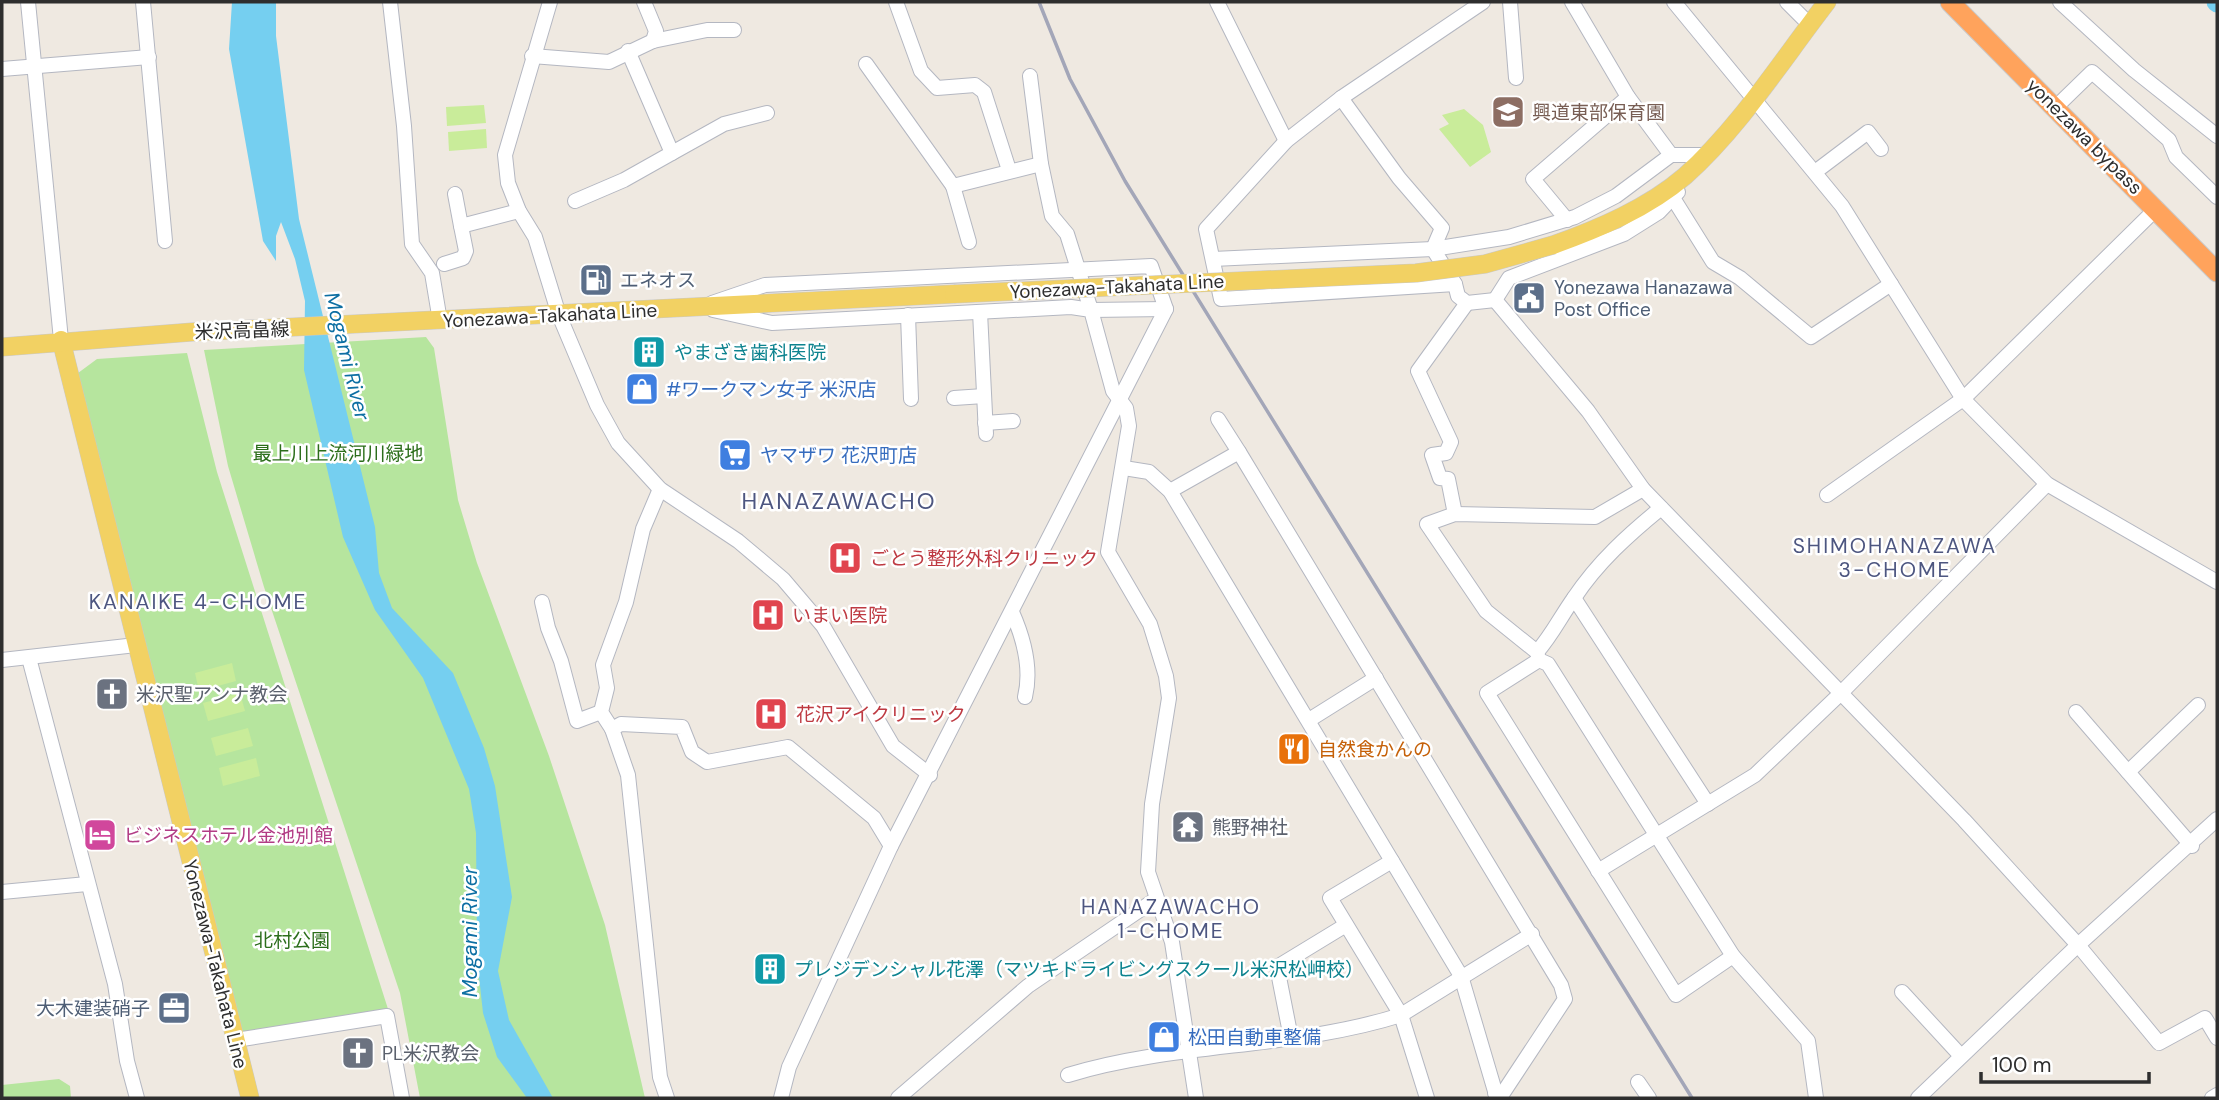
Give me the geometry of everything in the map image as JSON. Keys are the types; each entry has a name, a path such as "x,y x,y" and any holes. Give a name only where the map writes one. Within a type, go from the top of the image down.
{"highway":[{"name":"yonezawa bypass","path":"1950,2 2157,208 2217,272"}],"main road":[{"path":"1753,97 1827,2"},
{"name":"Yonezawa-Takahata Line","path":"432,322 1416,273 1485,264 1553,245 1637,208 1685,176 1728,131 1753,97"},
{"name":"米沢高畠線","path":"2,346 207,331 432,322"},
{"name":"Yonezawa-Takahata Line","path":"61,340 250,1098"}],"street":[{"path":"28,2 61,340"},
{"path":"143,2 165,240"},
{"path":"390,2 404,126 412,244 432,273 432,322"},
{"path":"550,2 532,55 505,155 508,183 519,211 535,237 559,315 597,405 618,443 660,489 738,541 783,579 823,626 893,746 930,775"},
{"path":"644,2 656,31 653,41"},
{"path":"896,2 921,71 937,88 975,85 984,92 1009,170"},
{"path":"1217,2 1286,141"},
{"path":"1455,284 1221,299 1206,229 1286,141 1341,97 1483,2"},
{"path":"1510,2 1516,78"},
{"path":"1572,2 1628,97 1671,155"},
{"path":"1674,2 1842,206 1964,399 2047,484 2217,582"},
{"path":"1787,2 1809,24"},
{"path":"2060,2 2134,70 2217,136"},
{"path":"532,55 610,62 653,41 706,30 734,30"},
{"path":"628,51 672,153"},
{"path":"2,69 149,57"},
{"path":"866,64 953,186 969,243"},
{"path":"2056,107 2092,72 2169,140 2176,157 2217,197"},
{"path":"1030,76 1041,164 1052,216 1067,234 1113,391 1126,408 1129,426 1108,552 1150,624 1169,698 1152,804 1148,872 1172,942 1196,1098"},
{"path":"1341,97 1399,178 1442,228 1433,249"},
{"path":"1567,220 1533,179 1628,97"},
{"path":"575,201 624,180 724,124 767,113"},
{"path":"1815,172 1868,132 1881,149"},
{"path":"1213,259 1433,249 1510,237 1567,220 1616,196 1671,155 1704,155"},
{"path":"953,186 1041,164"},
{"path":"1495,300 1509,278 1624,234 1659,212 1682,188 1685,176"},
{"path":"444,264 463,258 466,251 455,194"},
{"path":"1673,198 1713,262 1740,278 1811,337 1891,284"},
{"path":"1827,495 1964,399 2157,208"},
{"path":"461,226 519,211"},
{"path":"1433,249 1455,284 1458,296 1467,303 1495,300"},
{"path":"701,307 765,285 1077,267 1151,266 1166,309 930,775 891,846 789,1068 781,1098"},
{"path":"1495,300 1588,411 1643,489 1964,820 2078,945 2159,1043 2205,1018 2217,1038"},
{"path":"1455,514 1448,479 1440,478 1432,455 1446,453 1451,442 1418,371 1467,303"},
{"path":"701,307 772,323 1072,307 1091,310 1166,309"},
{"path":"980,312 986,429 1013,421"},
{"path":"908,315 911,399"},
{"path":"954,398 984,396"},
{"path":"1124,468 1149,472 1171,491 1461,976 1496,1096 1503,1093 1565,999 1561,985 1218,419"},
{"path":"1171,491 1240,452"},
{"path":"1598,871 1755,775 1840,694 2047,484"},
{"path":"660,489 643,529 626,602 603,665 607,688 601,712 612,729 628,775 660,1077 667,1098"},
{"path":"1643,489 1595,517 1455,514 1427,524 1486,611 1548,664 1733,956 1808,1041 1816,1098"},
{"path":"1661,508 1616,545 1574,598 1538,656 1487,693 1676,995 1733,956"},
{"path":"1574,598 1708,804"},
{"path":"542,602 577,721 601,712"},
{"path":"1012,612 1023,637 1028,681 1025,697"},
{"path":"2,660 136,645"},
{"path":"29,658 87,884 116,984 127,1061 137,1098"},
{"path":"1309,720 1376,678"},
{"path":"2128,772 2198,705"},
{"path":"2076,712 2192,846"},
{"path":"612,729 621,724 682,727 692,752 708,762 788,747 874,818 891,846"},
{"path":"1919,1098 2078,945 2192,846 2217,819"},
{"path":"1392,861 1330,898 1401,1015 1427,1098"},
{"path":"2,892 87,884"},
{"path":"898,1098 1028,986 1156,900"},
{"path":"1292,1038 1277,967 1346,925"},
{"path":"1068,1075 1103,1065 1292,1038 1401,1015 1532,934"},
{"path":"1902,992 1961,1056"},
{"path":"236,1040 387,1016 402,1098"},
{"path":"1638,1082 1649,1098"},
{"path":"2212,1098 2217,1095"}],"green space":[{"path":"484,105 486,123 447,126 446,107"},
{"path":"1464,109 1483,125 1491,152 1470,167 1439,129 1449,124 1442,115"},
{"path":"486,129 487,148 449,151 448,132"},
{"name":"最上川上流河川緑地","path":"426,337 434,348 458,500 477,563 549,756 605,925 645,1098 420,1098 400,993 264,587 228,466 204,350"},
{"name":"北村公園","path":"187,353 217,472 388,1009 243,1033 74,376 97,359"},
{"path":"232,663 236,681 199,691 195,673"},
{"path":"240,693 245,711 208,721 203,703"},
{"path":"248,728 253,746 216,756 211,738"},
{"path":"256,758 260,776 223,786 219,768"},
{"path":"59,1079 70,1086 71,1098 2,1098 2,1085"}],"water":[{"path":"232,2 276,2 276,36 299,219 375,527 379,573 392,608 453,673 484,748 495,786 512,897 498,971 509,1020 553,1098 527,1098 497,1057 483,1013 477,958 476,833 469,789 423,678 375,610 343,537 304,370 305,301 295,259 281,222 276,236 276,261 263,241 229,49"}],"railway":[{"path":"1039,2 1070,79 1125,181 1692,1098"}],"place":[{"name":"興道東部保育園","path":"1508,112"},
{"name":"エネオス","path":"596,280"},
{"name":"Yonezawa Hanazawa Post Office","path":"1529,298"},
{"name":"やまざき歯科医院","path":"649,352"},
{"name":"#ワークマン女子 米沢店","path":"642,389"},
{"name":"ヤマザワ 花沢町店","path":"735,455"},
{"name":"ごとう整形外科クリニック","path":"845,558"},
{"name":"いまい医院","path":"768,615"},
{"name":"米沢聖アンナ教会","path":"112,694"},
{"name":"花沢アイクリニック","path":"771,714"},
{"name":"自然食かんの","path":"1294,749"},
{"name":"熊野神社","path":"1188,827"},
{"name":"ビジネスホテル金池別館","path":"100,835"},
{"name":"プレジデンシャル花澤（マツキドライビングスクール米沢松岬校）","path":"770,969"},
{"name":"大木建装硝子","path":"174,1008"},
{"name":"松田自動車整備","path":"1164,1037"},
{"name":"PL米沢教会","path":"358,1053"}],"district":[{"name":"HANAZAWACHO","path":"839,501"},
{"name":"SHIMOHANAZAWA 3-CHOME","path":"1895,558"},
{"name":"KANAIKE 4-CHOME","path":"198,602"},
{"name":"HANAZAWACHO 1-CHOME","path":"1171,919"}],"water label":[{"name":"Mogami River","path":"347,356"},
{"name":"Mogami River","path":"470,932"}]}
